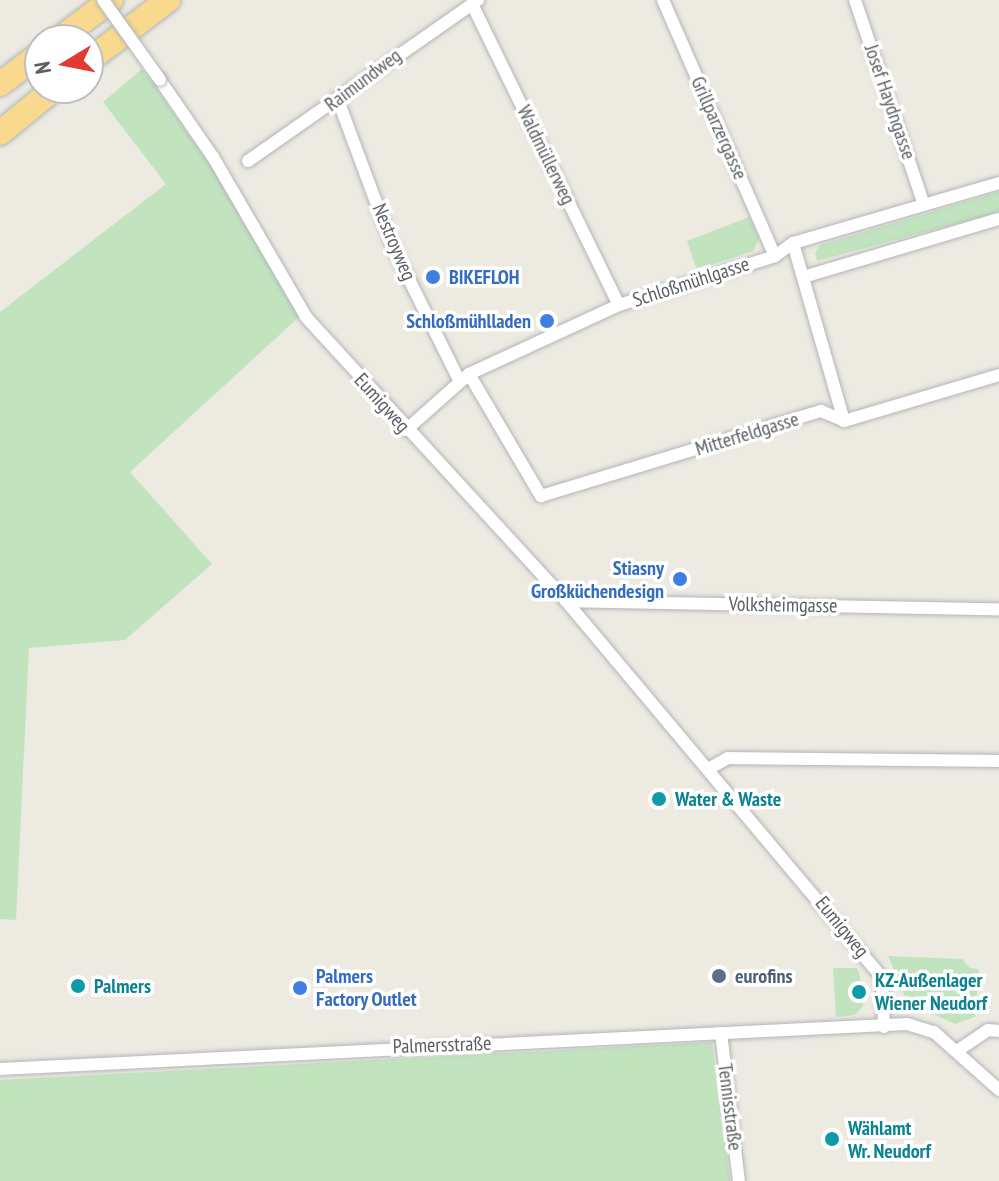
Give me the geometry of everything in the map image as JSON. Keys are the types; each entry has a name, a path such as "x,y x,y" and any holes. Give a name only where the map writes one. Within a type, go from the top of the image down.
{"highway":[{"path":"79,24 111,0"},
{"path":"104,49 168,0"},
{"path":"0,84 24,66"},
{"path":"0,133 35,104"}],"street":[{"name":"Eumigweg","path":"103,0 213,157 306,317 406,430 566,601 710,768 882,977 884,1027"},
{"name":"Grillparzergasse","path":"663,0 775,256"},
{"name":"Josef Haydngasse","path":"855,0 924,205"},
{"name":"Raimundweg","path":"248,161 475,2"},
{"name":"Waldmüllerweg","path":"475,2 619,305"},
{"name":"Nestroyweg","path":"338,100 392,245 464,377 541,496"},
{"name":"Schloßmühlgasse","path":"406,430 464,377 619,305 775,256 793,243 999,183"},
{"path":"803,277 999,219"},
{"path":"793,243 844,421"},
{"name":"Mitterfeldgasse","path":"541,496 821,411 844,421 999,375"},
{"name":"Volksheimgasse","path":"566,601 999,609"},
{"path":"710,768 728,758 999,761"},
{"path":"884,1027 923,1026 957,1051 999,1090"},
{"name":"Palmersstraße","path":"0,1069 884,1027"},
{"path":"957,1051 988,1030 999,1031"},
{"name":"Tennisstraße","path":"721,1033 739,1181"}],"green space":[{"path":"142,69 242,209 299,317 130,472 212,564 125,640 29,648 16,920 0,919 0,312 166,184 104,101"},
{"path":"999,192 999,212 817,261 815,253 820,245"},
{"path":"749,217 759,239 753,251 697,270 687,241"},
{"path":"888,956 962,959 970,968 979,969 975,1017 955,1024 907,1002"},
{"path":"833,968 857,968 862,984 853,985 854,999 862,999 863,1006 855,1015 836,1017"},
{"path":"712,1042 730,1181 0,1181 0,1080"}],"place":[{"name":"BIKEFLOH","path":"433,277"},
{"name":"Schloßmühlladen","path":"547,321"},
{"name":"Stiasny Großküchendesign","path":"680,579"},
{"name":"Water & Waste","path":"659,799"},
{"name":"eurofins","path":"719,976"},
{"name":"Palmers","path":"78,986"},
{"name":"Palmers Factory Outlet","path":"300,988"},
{"name":"KZ-Außenlager Wiener Neudorf","path":"859,992"},
{"name":"Wählamt Wr. Neudorf","path":"832,1139"}]}
